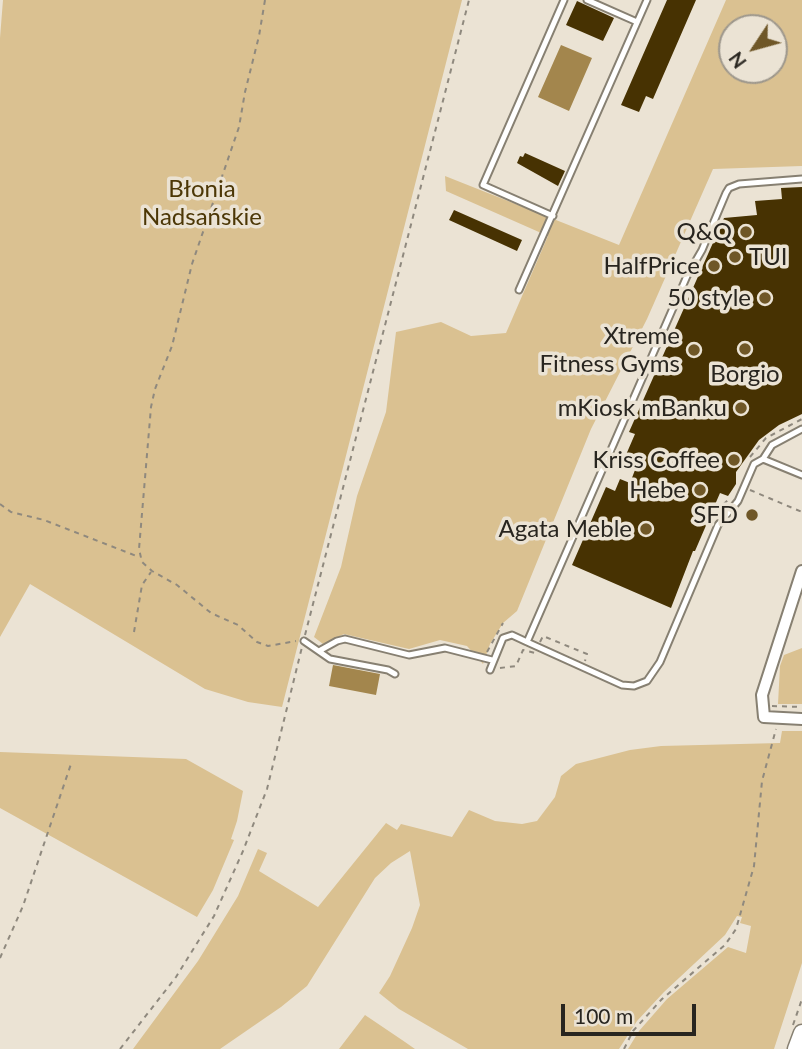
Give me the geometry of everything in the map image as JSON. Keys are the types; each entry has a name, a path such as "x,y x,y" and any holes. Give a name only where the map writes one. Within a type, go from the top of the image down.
{"main road":[{"path":"796,1033 796,1049"}],"street":[{"path":"802,571 764,683 763,705 764,717 802,719"}],"lane":[{"path":"553,216 483,185 564,0"},
{"path":"587,0 637,22"},
{"path":"519,290 647,0"},
{"path":"527,642 681,288 702,250 726,193 733,186 802,179"},
{"path":"319,651 337,640 345,639 409,655 445,648 484,658 491,665 499,644 505,637 512,635 622,685 634,686 648,681 660,662 718,525 738,501 754,464 764,459 772,445 802,429"},
{"path":"764,459 802,475"},
{"path":"304,640 330,659 388,670 395,674"}],"path":[{"path":"265,0 259,36 244,92 239,127 192,264 172,346 155,389 139,533 140,558 145,566 177,584 211,613 238,625 263,645 276,646 304,640"},
{"path":"120,1049 176,977 214,916 267,789 469,0"},
{"path":"711,523 716,511 733,496 739,485 802,512"},
{"path":"0,504 11,512 44,520 140,558"},
{"path":"134,632 142,585 152,571"},
{"path":"484,658 503,623"},
{"path":"491,665 516,666 523,650 534,654 544,636 587,654 585,662"},
{"path":"763,705 802,707"},
{"path":"624,1049 633,1031 662,999 725,944 736,929 754,866 762,781 778,718"},
{"path":"0,958 23,906 72,761"},
{"path":"796,1033 802,999"}],"green space":[{"name":"Błonia Nadsańskie","path":"3,0 462,0 282,707 248,702 205,689 30,584 0,637 0,38"},
{"path":"726,0 802,0 802,166 713,169 647,319 591,429 517,611 503,623 490,644 483,664 467,646 440,640 409,649 344,634 323,644 314,637 341,567 357,496 386,412 396,332 441,322 471,336 506,333 548,236 446,191 445,176 619,245 718,18 718,84 788,84 788,14 720,14"},
{"path":"802,648 802,704 778,704 780,666 784,655"},
{"path":"782,731 802,731 802,963 774,1049 628,1049 639,1031 667,999 728,947 746,953 751,926 740,923 742,917 737,916 725,935 637,1021 619,1049 468,1049 399,1009 379,993 390,976 420,905 410,851 391,863 375,878 307,986 281,1007 220,1049 133,1049 198,961 238,896 258,849 267,853 259,871 318,907 386,823 397,830 401,824 452,837 469,810 495,821 522,824 537,821 555,797 561,776 576,764 630,750 661,746 780,743"},
{"path":"0,752 186,759 243,791 231,839 234,840 213,890 197,917 0,808"},
{"path":"365,1015 405,1042 415,1049 339,1049"}],"shaded area":[{"path":"561,45 592,58 569,111 538,97"},
{"path":"333,665 380,674 376,695 329,686"}],"building":[{"path":"667,0 696,0 653,99 646,96 639,112 621,105"},
{"path":"577,1 614,18 603,41 566,25"},
{"path":"525,153 565,171 558,186 517,163"},
{"path":"802,187 802,414 779,425 759,440 736,472 736,484 728,496 720,493 693,551 671,608 572,565 606,487 615,491 620,479 630,483 635,470 622,464 635,434 629,432 724,218 757,215 755,201 782,199 781,188"},
{"path":"454,210 522,240 517,251 449,220"}],"place":[{"name":"Q&Q","path":"746,232"},
{"name":"TUI","path":"735,257"},
{"name":"HalfPrice","path":"714,266"},
{"name":"50 style","path":"765,298"},
{"name":"Borgio","path":"745,349"},
{"name":"Xtreme Fitness Gyms","path":"694,350"},
{"name":"mKiosk mBanku","path":"741,408"},
{"name":"Kriss Coffee","path":"734,460"},
{"name":"Hebe","path":"700,490"},
{"name":"SFD","path":"752,515"},
{"name":"Agata Meble","path":"646,529"}]}
